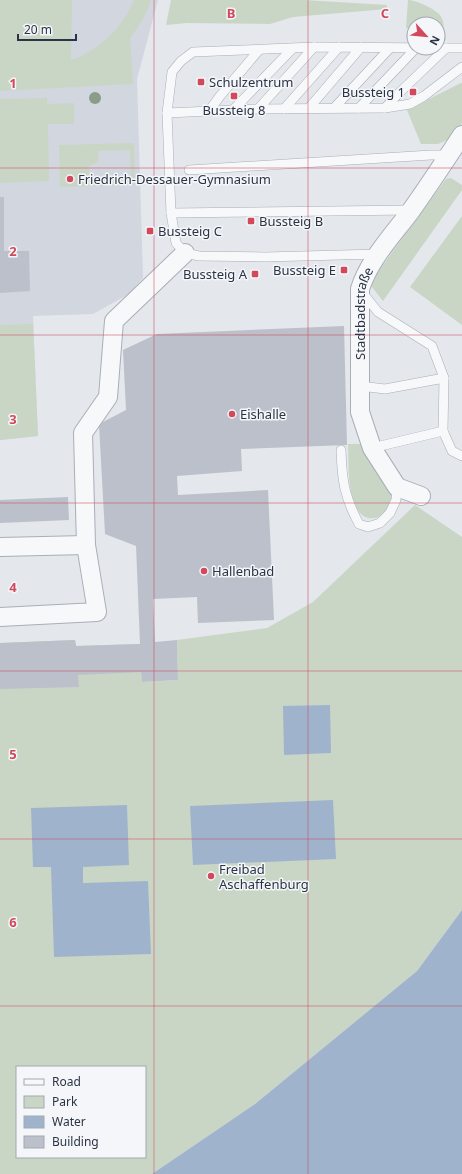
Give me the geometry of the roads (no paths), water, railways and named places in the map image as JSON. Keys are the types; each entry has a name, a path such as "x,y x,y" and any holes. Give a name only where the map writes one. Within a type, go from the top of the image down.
{"street":[{"name":"Stadtbadstraße","path":"397,487 372,448 360,412 360,290 364,276 378,254 411,210 462,135"},
{"path":"0,617 97,612 86,545 83,433 108,397 114,321 185,253"},
{"path":"397,487 421,496"},
{"path":"0,548 86,545"}],"lane":[{"path":"258,109 314,47"},
{"path":"378,254 265,257 199,256 185,253 176,243 171,213 168,113 172,72 181,61 193,52 314,47 406,48"},
{"path":"284,109 339,47"},
{"path":"309,108 361,47"},
{"path":"334,108 390,48"},
{"path":"446,48 462,48"},
{"path":"232,111 292,49"},
{"path":"210,111 220,96 259,50"},
{"path":"359,108 408,56"},
{"path":"385,108 433,56"},
{"path":"168,113 258,109 385,108 410,104 424,96 462,67"},
{"path":"189,170 448,155"},
{"path":"171,213 411,210"},
{"path":"360,290 378,312 432,346 444,378 443,431 452,451 462,456"},
{"path":"360,386 384,389 444,378"},
{"path":"372,448 443,431"},
{"path":"341,450 342,472 346,496 359,524 368,527 380,523 390,513 396,500 397,487"}],"water":[{"path":"330,705 331,753 284,755 283,706"},
{"path":"333,800 336,859 193,865 190,806"},
{"path":"127,805 129,865 83,867 83,883 148,881 151,954 54,957 51,867 33,867 31,808"},
{"path":"462,910 462,1174 152,1174 255,1104 417,971"}],"place":[{"name":"Schulzentrum","path":"201,82"},
{"name":"Bussteig 1","path":"413,92"},
{"name":"Bussteig 8","path":"234,96"},
{"name":"Friedrich-Dessauer-Gymnasium","path":"70,179"},
{"name":"Bussteig B","path":"251,221"},
{"name":"Bussteig C","path":"150,231"},
{"name":"Bussteig E","path":"344,270"},
{"name":"Bussteig A","path":"255,274"},
{"name":"Eishalle","path":"232,414"},
{"name":"Hallenbad","path":"204,571"},
{"name":"Freibad Aschaffenburg","path":"211,876"}]}
